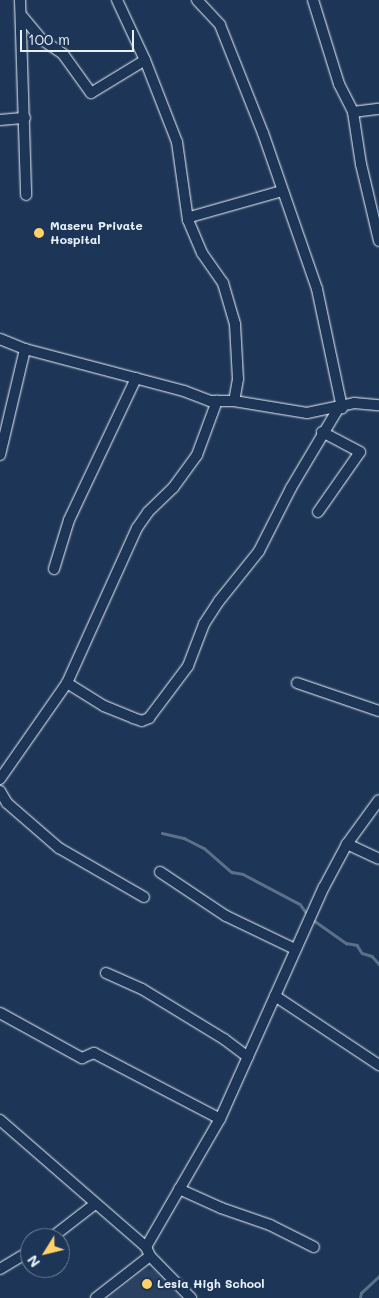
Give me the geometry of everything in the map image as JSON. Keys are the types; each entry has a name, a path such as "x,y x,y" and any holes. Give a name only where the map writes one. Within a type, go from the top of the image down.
{"street":[{"path":"20,0 22,16 26,195"},
{"path":"117,0 145,60 177,142 190,217 188,220 202,253 223,283 235,324 238,370 234,401"},
{"path":"67,682 104,706 142,721 149,718 188,666 204,624 219,601 259,551 322,432 340,408 317,289 220,25 197,0"},
{"path":"314,0 339,84 353,112 360,164 378,230 379,241"},
{"path":"22,16 41,39 63,54 91,93 145,60"},
{"path":"353,112 379,109"},
{"path":"0,120 25,118"},
{"path":"190,217 282,191"},
{"path":"0,339 25,349 136,378 217,402 234,401 307,413 340,408 354,403 379,405"},
{"path":"0,455 25,349"},
{"path":"54,570 69,520 136,378"},
{"path":"0,780 67,682 137,528 148,512 173,488 197,455 217,402"},
{"path":"318,512 360,452 322,432"},
{"path":"297,683 379,711"},
{"path":"0,791 7,803 59,848 144,897"},
{"path":"96,1298 148,1252 180,1189 220,1119 296,948 347,844 379,800"},
{"path":"347,844 379,859"},
{"path":"160,872 226,916 296,948"},
{"path":"106,973 142,990 224,1039 248,1057"},
{"path":"275,996 379,1064"},
{"path":"0,1013 82,1058 94,1053 220,1119"},
{"path":"0,1120 148,1252 192,1298"},
{"path":"180,1189 221,1208 270,1225 314,1247"},
{"path":"64,1228 95,1204"},
{"path":"0,1268 20,1257"}],"shaded area":[{"name":"Lesia High School","path":"146,1269 154,1270 181,1298 108,1298"}],"waterway":[{"path":"162,833 184,838 204,848 232,872 243,874 300,904 308,915"},
{"path":"312,919 346,943 357,945 362,953 372,956 379,964"},
{"path":"360,1298 361,1293 379,1276"}],"place":[{"name":"Maseru Private Hospital","path":"39,233"},
{"name":"Lesia High School","path":"147,1284"}]}
